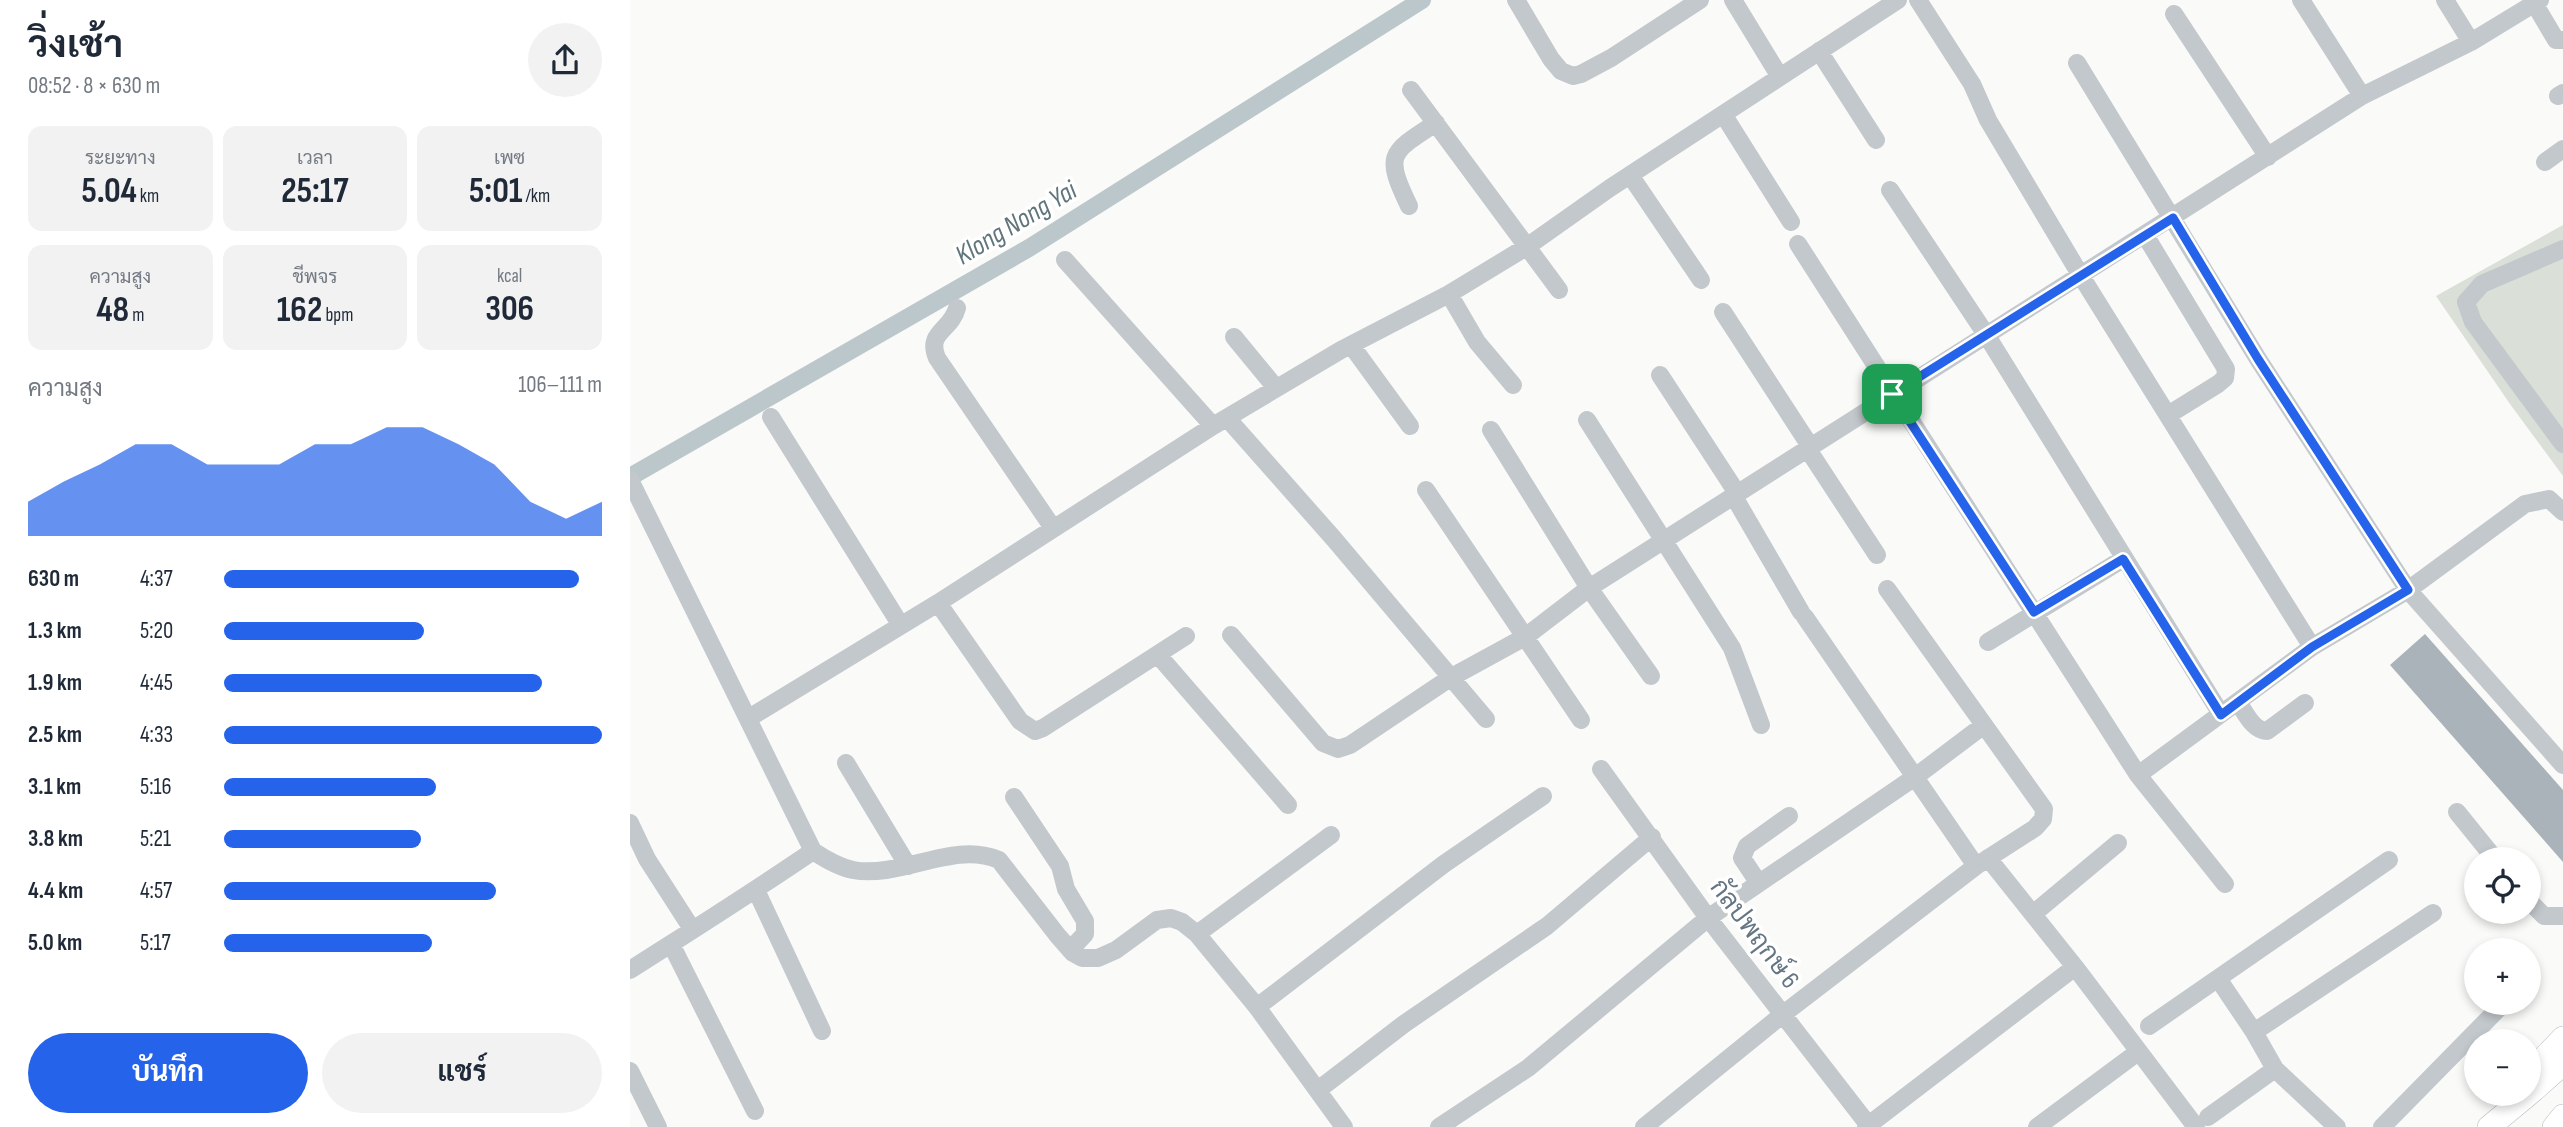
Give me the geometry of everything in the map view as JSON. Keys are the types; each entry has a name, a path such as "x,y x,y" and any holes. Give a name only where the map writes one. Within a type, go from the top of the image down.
{"main road":[{"path":"2541,1061 2563,1038"},
{"path":"2541,1083 2563,1064"},
{"path":"2475,1127 2496,1106"},
{"path":"2489,1127 2514,1106"},
{"path":"2554,1127 2563,1116"}],"street":[{"path":"1516,0 1551,59 1561,71 1573,76 1611,58 1700,0"},
{"path":"1733,0 1780,77"},
{"path":"749,718 938,603 1276,388 1449,294 1528,246 1630,175 1898,0"},
{"path":"1918,0 1972,84 1988,120 2081,276 2168,415 2319,642"},
{"path":"2301,0 2362,96"},
{"path":"2445,0 2471,42"},
{"path":"1231,635 1323,743 1338,750 1350,745 1450,678 1525,637 1588,588 2362,96 2471,42 2537,1 2551,34 2556,40 2563,40"},
{"path":"2174,14 2268,157"},
{"path":"1819,51 1877,140"},
{"path":"2077,63 2258,359 2408,590 2563,765"},
{"path":"1411,90 1559,290"},
{"path":"1723,114 1791,222"},
{"path":"1409,206 1394,175 1395,159 1400,149 1436,123"},
{"path":"2544,162 2563,149"},
{"path":"1630,175 1701,280"},
{"path":"1890,190 1987,336 2221,715"},
{"path":"2146,235 2226,369 2225,378 2218,384 2168,415"},
{"path":"1798,244 2138,775 2225,884"},
{"path":"2563,249 2482,284 2466,302 2473,322 2563,444"},
{"path":"1065,260 1334,539 1486,719"},
{"path":"1449,294 1477,342 1513,385"},
{"path":"957,308 954,316 934,341 933,348 937,358 1053,528"},
{"path":"1723,312 1877,555"},
{"path":"1234,337 1276,388"},
{"path":"1351,345 1410,426"},
{"path":"1660,375 1735,494 1803,615 1915,777 1982,862 2033,914 2138,1052 2202,1122 2275,1069"},
{"path":"771,417 900,624"},
{"path":"1587,420 1732,648 1761,725"},
{"path":"1491,429 1588,588 1651,676"},
{"path":"635,487 813,851 830,862 853,870 908,866 970,853 985,854 999,860 1070,950 1082,958 1098,958 1116,950 1157,920 1171,918 1182,922 1197,934 1257,1007 1344,1127"},
{"path":"1426,491 1581,720"},
{"path":"2138,775 2319,642 2408,590 2525,504 2549,499 2563,512"},
{"path":"1988,642 2123,559"},
{"path":"1644,1127 1782,1015 1982,862 2035,828 2043,819 2044,809 1887,589"},
{"path":"938,603 1020,721 1035,731 1186,636"},
{"path":"1158,655 1288,806"},
{"path":"2238,702 2261,732 2267,731 2305,703"},
{"path":"1439,1127 1528,1068 1709,918 1915,777 1984,725"},
{"path":"846,763 908,866"},
{"name":"กัลปพฤกษ์ 6","path":"1601,769 1709,918 1868,1126"},
{"path":"1257,1007 1444,864 1543,796"},
{"path":"1014,797 1060,866 1066,889 1085,921 1085,934 1070,950"},
{"path":"2457,812 2485,847"},
{"path":"1758,882 1742,858 1743,853 1748,846 1789,816"},
{"path":"630,823 647,859 692,929"},
{"path":"1197,934 1331,835"},
{"path":"1318,1090 1404,1024 1547,926 1652,837"},
{"path":"2033,914 2118,843"},
{"path":"630,970 813,851"},
{"path":"2149,1027 2389,860"},
{"path":"756,890 822,1031"},
{"path":"2255,1032 2433,913"},
{"path":"2541,914 2563,916"},
{"path":"671,944 755,1111"},
{"path":"1868,1126 2075,967"},
{"path":"2219,980 2255,1032 2275,1069 2337,1127"},
{"path":"2382,1127 2492,1015"},
{"path":"2037,1127 2138,1052"},
{"path":"630,1071 635,1094 658,1127"}],"shaded area":[{"path":"2563,225 2563,476 2436,296"}],"building":[{"path":"2425,634 2563,790 2563,862 2390,665"}],"waterway":[{"name":"Klong Nong Yai","path":"630,477 1029,248 1422,0"}],"route":[{"path":"2173,218 2258,359 2408,590 2325,638 2221,715 2123,559 2034,612 1892,394 2173,218"}]}
